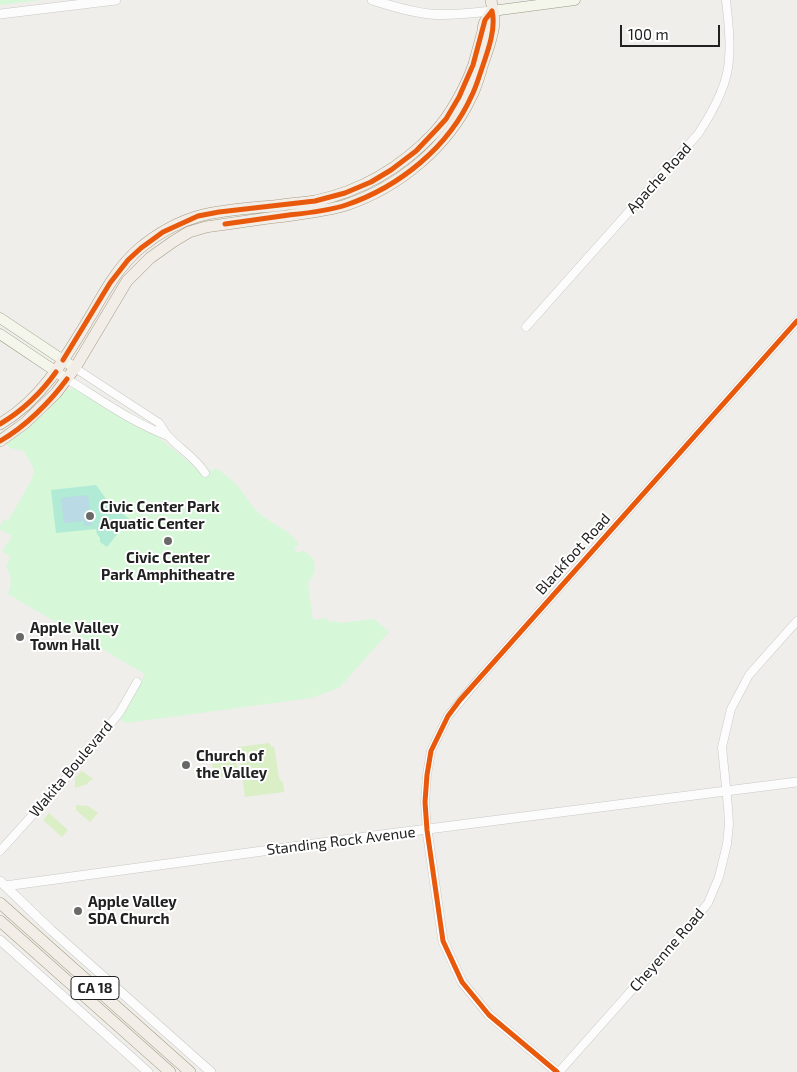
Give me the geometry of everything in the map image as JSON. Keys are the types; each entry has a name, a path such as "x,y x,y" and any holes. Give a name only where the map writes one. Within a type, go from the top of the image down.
{"main road":[{"path":"492,5 575,0"},
{"path":"0,424 36,397 56,372 116,275 140,248 163,232 198,216 314,201 345,193 371,182 416,151 446,119 459,97 473,65 485,20 492,5"},
{"path":"0,441 25,423 56,393 75,368 127,282 150,258 181,236 206,227 317,212 345,205 399,179 421,162 444,139 472,95 486,56 493,28 492,5"},
{"path":"0,318 75,368"},
{"path":"0,334 67,379"},
{"name":"CA 18","path":"0,903 190,1072"},
{"name":"CA 18","path":"0,921 170,1072"}],"street":[{"path":"0,14 116,0"},
{"path":"372,0 428,14 457,14 492,5"},
{"name":"Apache Road","path":"526,327 698,134 711,114 725,78 729,60 726,0"},
{"name":"Blackfoot Road","path":"427,830 425,802 431,751 448,716 477,680 797,321"},
{"path":"75,368 159,422 168,436 193,458 205,473"},
{"path":"67,379 151,430 168,436"},
{"name":"Cheyenne Road","path":"558,1072 708,903 720,877 727,844 728,824 722,747 731,709 749,675 797,621"},
{"name":"Wakita Boulevard","path":"0,850 74,769 120,712 137,682"},
{"name":"Standing Rock Avenue","path":"2,884 797,782"},
{"path":"427,830 443,941 462,982 489,1015 558,1072"},
{"path":"2,884 211,1072"},
{"path":"0,940 148,1072"}],"green space":[{"path":"0,0 41,0 0,5"},
{"path":"75,388 158,437 195,467 201,462 211,471 216,468 235,483 259,513 291,535 299,545 294,547 296,552 301,552 301,550 307,553 315,564 314,574 308,583 313,620 327,618 328,622 336,621 339,623 374,619 389,632 339,688 311,698 126,723 119,718 145,674 8,594 11,580 6,567 10,556 2,551 12,536 0,529 0,526 4,519 8,521 32,479 34,469 24,451 10,448 6,444 27,429 65,391"},
{"name":"Civic Center Park Aquatic Center","path":"96,485 106,499 129,519 107,547 100,542 96,529 56,533 51,490"},
{"path":"269,743 272,747 274,746 279,778 283,783 284,792 245,797 238,747"},
{"path":"236,759 238,775 214,778 212,764"},
{"path":"81,771 93,779 88,784 75,788 75,778"},
{"path":"76,805 88,806 98,813 90,822 76,810"},
{"path":"49,813 68,830 62,837 43,820"}],"water":[{"path":"88,495 92,525 85,526 84,521 64,523 61,498"}],"cycle path":[{"path":"225,224 318,212 346,205 385,188 420,163 450,132 473,93 492,36 492,11"},
{"path":"63,360 110,283 128,260 163,232 198,216 315,201 345,193 371,182 416,151 446,119 459,97 473,65 485,20 492,11"},
{"path":"557,1072 489,1015 462,982 443,941 427,830 425,802 431,751 448,716 460,700 797,321"},
{"path":"0,424 31,401 56,372"},
{"path":"0,441 19,429 53,396 67,379"}],"place":[{"name":"Civic Center Park Aquatic Center","path":"90,516"},
{"name":"Civic Center Park Amphitheatre","path":"168,541"},
{"name":"Apple Valley Town Hall","path":"20,637"},
{"name":"Church of the Valley","path":"186,765"},
{"name":"Apple Valley SDA Church","path":"78,911"}]}
